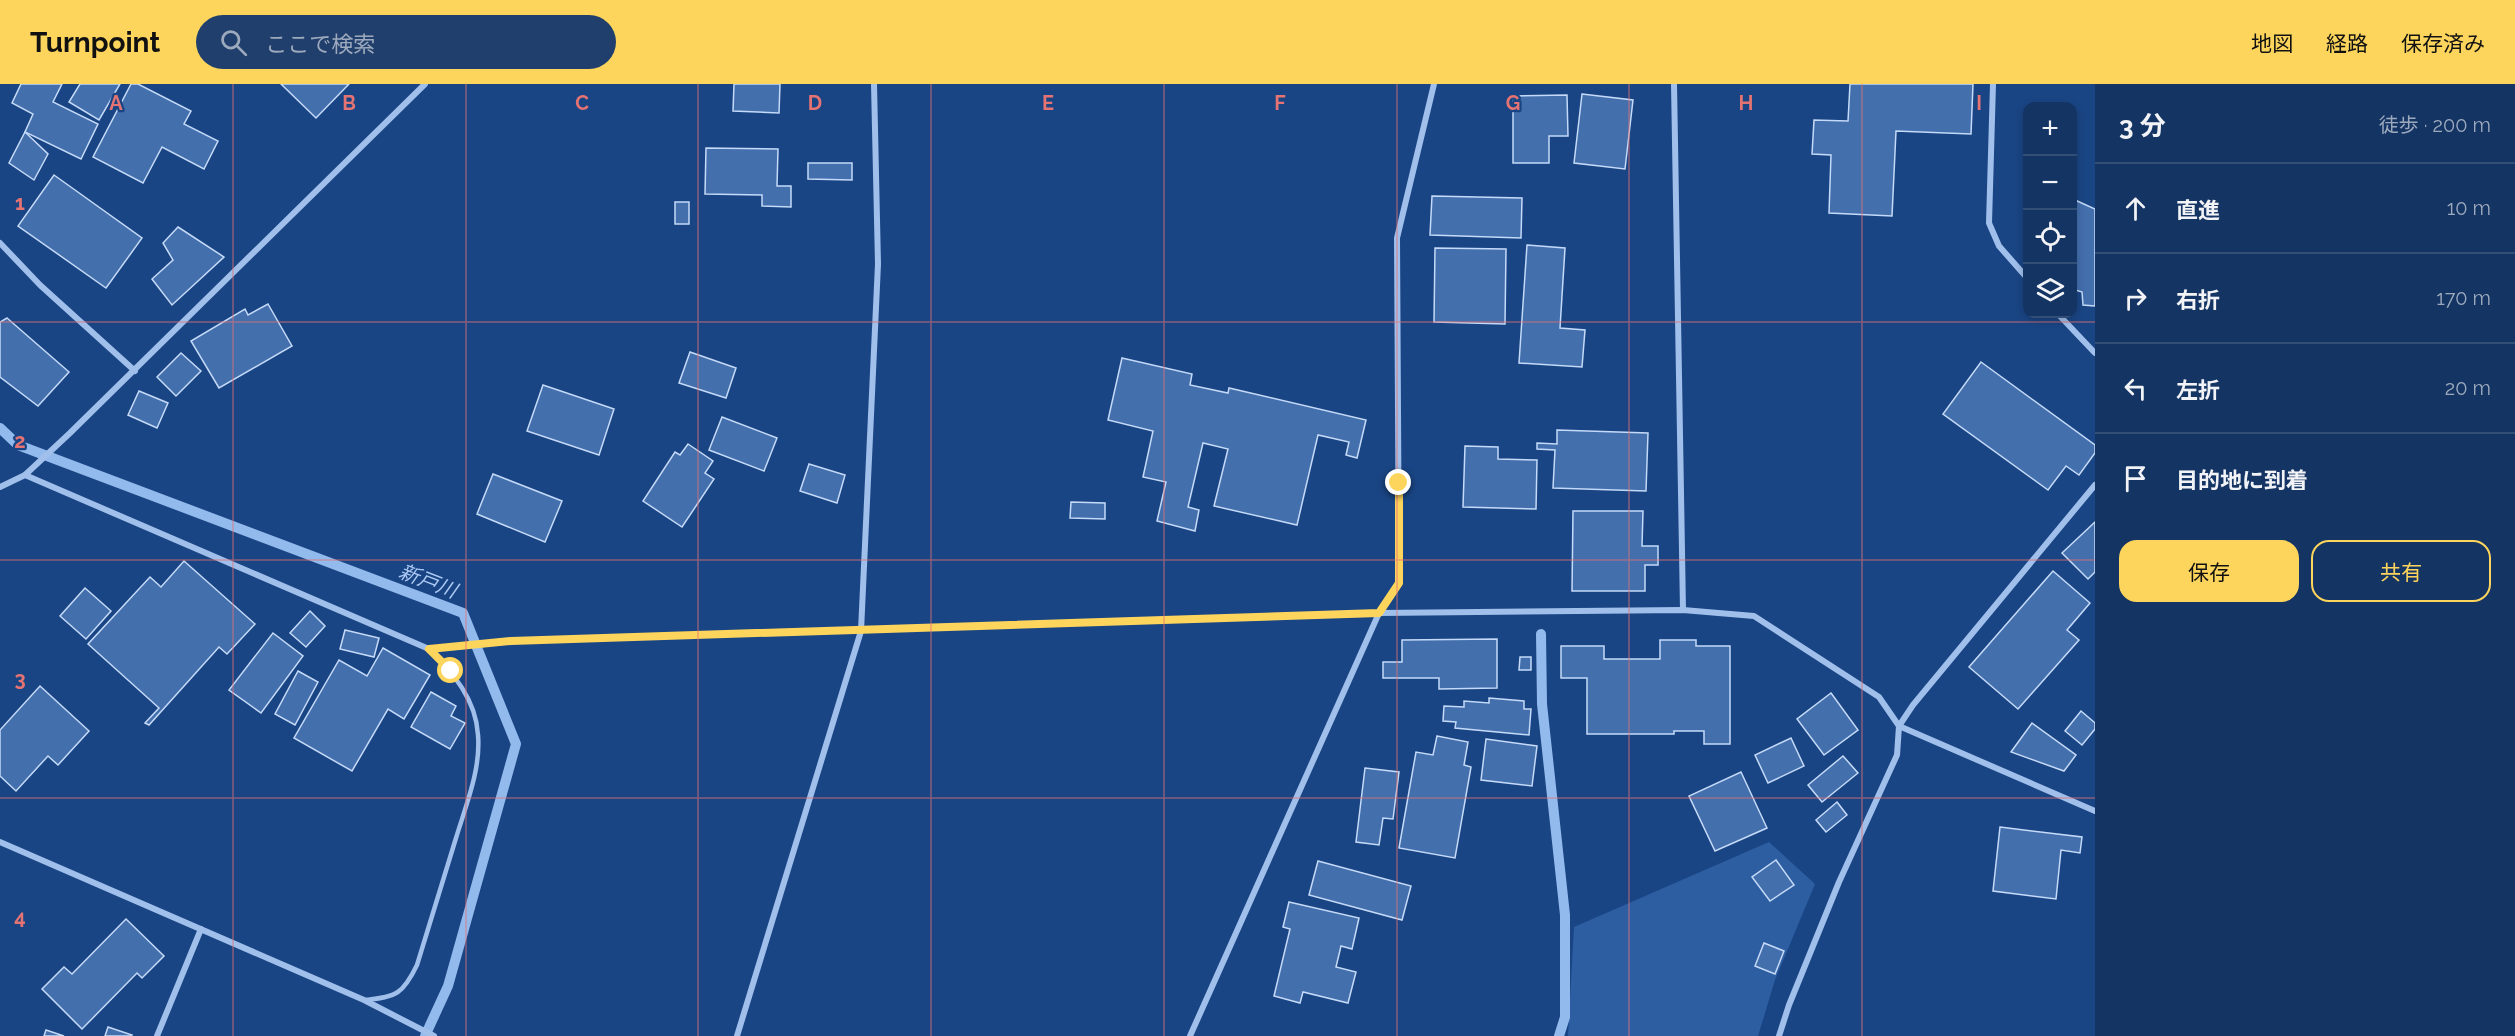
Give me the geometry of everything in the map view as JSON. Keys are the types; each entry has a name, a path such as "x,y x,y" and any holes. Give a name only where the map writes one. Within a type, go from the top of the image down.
{"street":[{"path":"0,487 27,473 70,433 425,84"},
{"path":"737,1036 861,631 878,264 874,84"},
{"path":"1190,1036 1379,613 1399,583 1397,238 1434,84"},
{"path":"1674,84 1683,610"},
{"path":"1993,84 1989,223 1999,246 2023,273"},
{"path":"0,243 40,285 135,371"},
{"path":"2062,318 2095,353"},
{"path":"27,473 429,649 511,641 1379,613 1683,610 1754,616 1879,697 1899,726 2095,812"},
{"path":"1779,1036 1789,1005 1839,882 1897,755 1899,726 1913,705 2095,485"},
{"path":"0,842 364,1000 434,1036"},
{"path":"157,1036 201,929"}],"lane":[{"path":"364,1000 392,997 409,982 417,965 470,794 477,761 478,734 464,690 451,671 429,649"}],"shaded area":[{"path":"1769,842 1815,884 1775,980 1758,1036 1568,1036 1574,927"}],"building":[{"path":"21,84 62,84 53,102 98,124 81,159 25,132 33,114 12,103"},
{"path":"80,84 120,84 99,120 69,102"},
{"path":"131,84 138,84 191,111 184,124 218,141 204,169 162,147 143,183 93,157"},
{"path":"281,84 349,84 316,118"},
{"path":"734,84 780,84 779,113 733,111"},
{"path":"1850,84 1973,84 1971,134 1896,131 1892,216 1829,213 1831,155 1812,154 1814,120 1848,121"},
{"path":"1582,94 1633,100 1625,169 1574,163"},
{"path":"1567,95 1568,136 1549,136 1549,163 1513,163 1513,96"},
{"path":"25,132 48,154 34,180 9,163"},
{"path":"706,148 778,149 777,186 791,186 791,207 762,206 762,195 705,194"},
{"path":"808,163 852,163 852,180 808,179"},
{"path":"54,175 142,238 106,288 18,226"},
{"path":"1432,196 1522,198 1521,238 1430,235"},
{"path":"2077,201 2095,209 2095,306 2083,305 2082,292 2077,290"},
{"path":"675,202 689,202 689,224 675,224"},
{"path":"178,227 224,257 172,305 152,279 173,260 163,243"},
{"path":"1527,245 1565,248 1560,328 1585,330 1582,367 1519,363"},
{"path":"1435,248 1506,249 1505,324 1434,322"},
{"path":"268,304 292,346 219,388 191,341 245,309 248,315"},
{"path":"7,318 69,372 38,406 0,377 0,322"},
{"path":"690,352 736,368 726,398 679,383"},
{"path":"181,353 201,371 176,396 157,377"},
{"path":"1122,358 1192,374 1190,385 1228,393 1229,388 1366,420 1357,458 1346,455 1349,442 1318,435 1297,525 1214,506 1228,449 1203,443 1188,507 1199,510 1195,531 1157,521 1166,482 1143,477 1153,431 1108,420"},
{"path":"1981,362 2095,445 2095,453 2079,475 2066,466 2048,490 1943,414"},
{"path":"543,385 614,409 599,455 527,431"},
{"path":"139,391 168,403 157,428 128,415"},
{"path":"722,417 777,438 764,471 709,450"},
{"path":"1557,430 1648,433 1646,491 1553,488 1555,450 1537,449 1537,443 1557,444"},
{"path":"688,444 713,461 705,473 714,479 682,527 643,501 675,452 680,455"},
{"path":"1465,446 1498,447 1498,459 1537,460 1536,509 1463,507"},
{"path":"809,464 845,475 837,503 800,491"},
{"path":"493,474 562,501 545,542 477,514"},
{"path":"1071,502 1105,503 1105,519 1070,518"},
{"path":"1573,511 1643,511 1642,546 1658,546 1658,565 1645,565 1645,591 1572,591"},
{"path":"2095,522 2095,572 2088,579 2062,553"},
{"path":"184,561 255,624 227,654 219,647 149,725 145,723 159,708 88,644 150,577 161,587"},
{"path":"2053,571 2090,603 2067,630 2079,640 2018,709 1969,667"},
{"path":"85,588 111,611 86,639 60,616"},
{"path":"310,611 325,626 306,647 290,633"},
{"path":"345,630 379,638 374,657 340,649"},
{"path":"273,633 303,656 261,713 229,690"},
{"path":"1497,639 1497,688 1439,689 1439,678 1383,678 1383,662 1402,662 1402,640"},
{"path":"1660,640 1696,640 1696,646 1730,646 1730,744 1704,744 1704,731 1674,731 1674,734 1587,734 1587,678 1561,678 1561,646 1604,646 1604,659 1660,659"},
{"path":"383,648 430,675 404,719 388,709 352,771 294,738 339,660 367,676"},
{"path":"1520,657 1531,657 1531,670 1519,670"},
{"path":"298,671 318,682 295,725 275,714"},
{"path":"40,686 89,731 58,765 48,756 16,791 0,776 0,730"},
{"path":"431,692 456,706 451,716 465,723 450,749 411,727"},
{"path":"1831,693 1858,730 1824,755 1797,719"},
{"path":"1489,698 1524,701 1524,709 1531,709 1529,735 1455,728 1456,722 1443,721 1444,706 1464,707 1464,701 1489,703"},
{"path":"2081,711 2095,723 2095,729 2082,745 2065,731"},
{"path":"2032,723 2076,755 2064,771 2011,752"},
{"path":"1437,736 1468,742 1464,765 1471,767 1455,858 1399,848 1416,752 1433,755"},
{"path":"1791,738 1804,766 1768,783 1755,755"},
{"path":"1486,739 1537,746 1532,786 1481,780"},
{"path":"1843,756 1858,773 1822,802 1808,785"},
{"path":"1365,768 1399,772 1393,819 1383,818 1379,845 1356,842"},
{"path":"1741,772 1767,828 1715,851 1689,796"},
{"path":"1837,802 1847,815 1826,832 1816,820"},
{"path":"2000,827 2082,837 2080,853 2061,850 2056,899 1993,891"},
{"path":"1776,860 1794,885 1770,901 1752,877"},
{"path":"1318,861 1411,886 1402,920 1309,895"},
{"path":"1289,902 1359,918 1352,949 1341,946 1336,967 1356,972 1348,1003 1303,992 1300,1003 1274,996 1290,929 1283,927"},
{"path":"126,919 164,956 142,978 137,973 82,1029 42,989 64,967 72,974"},
{"path":"1764,943 1784,951 1775,974 1755,966"},
{"path":"108,1027 132,1035 105,1036"},
{"path":"46,1030 64,1036 44,1036"}],"waterway":[{"name":"新戸川","path":"0,428 18,445 463,613 516,744 448,986 425,1036"},
{"path":"1541,634 1542,704 1565,915 1565,1017 1559,1036"}],"route":[{"path":"451,671 429,649 511,641 1379,613 1399,583 1399,483"}]}
